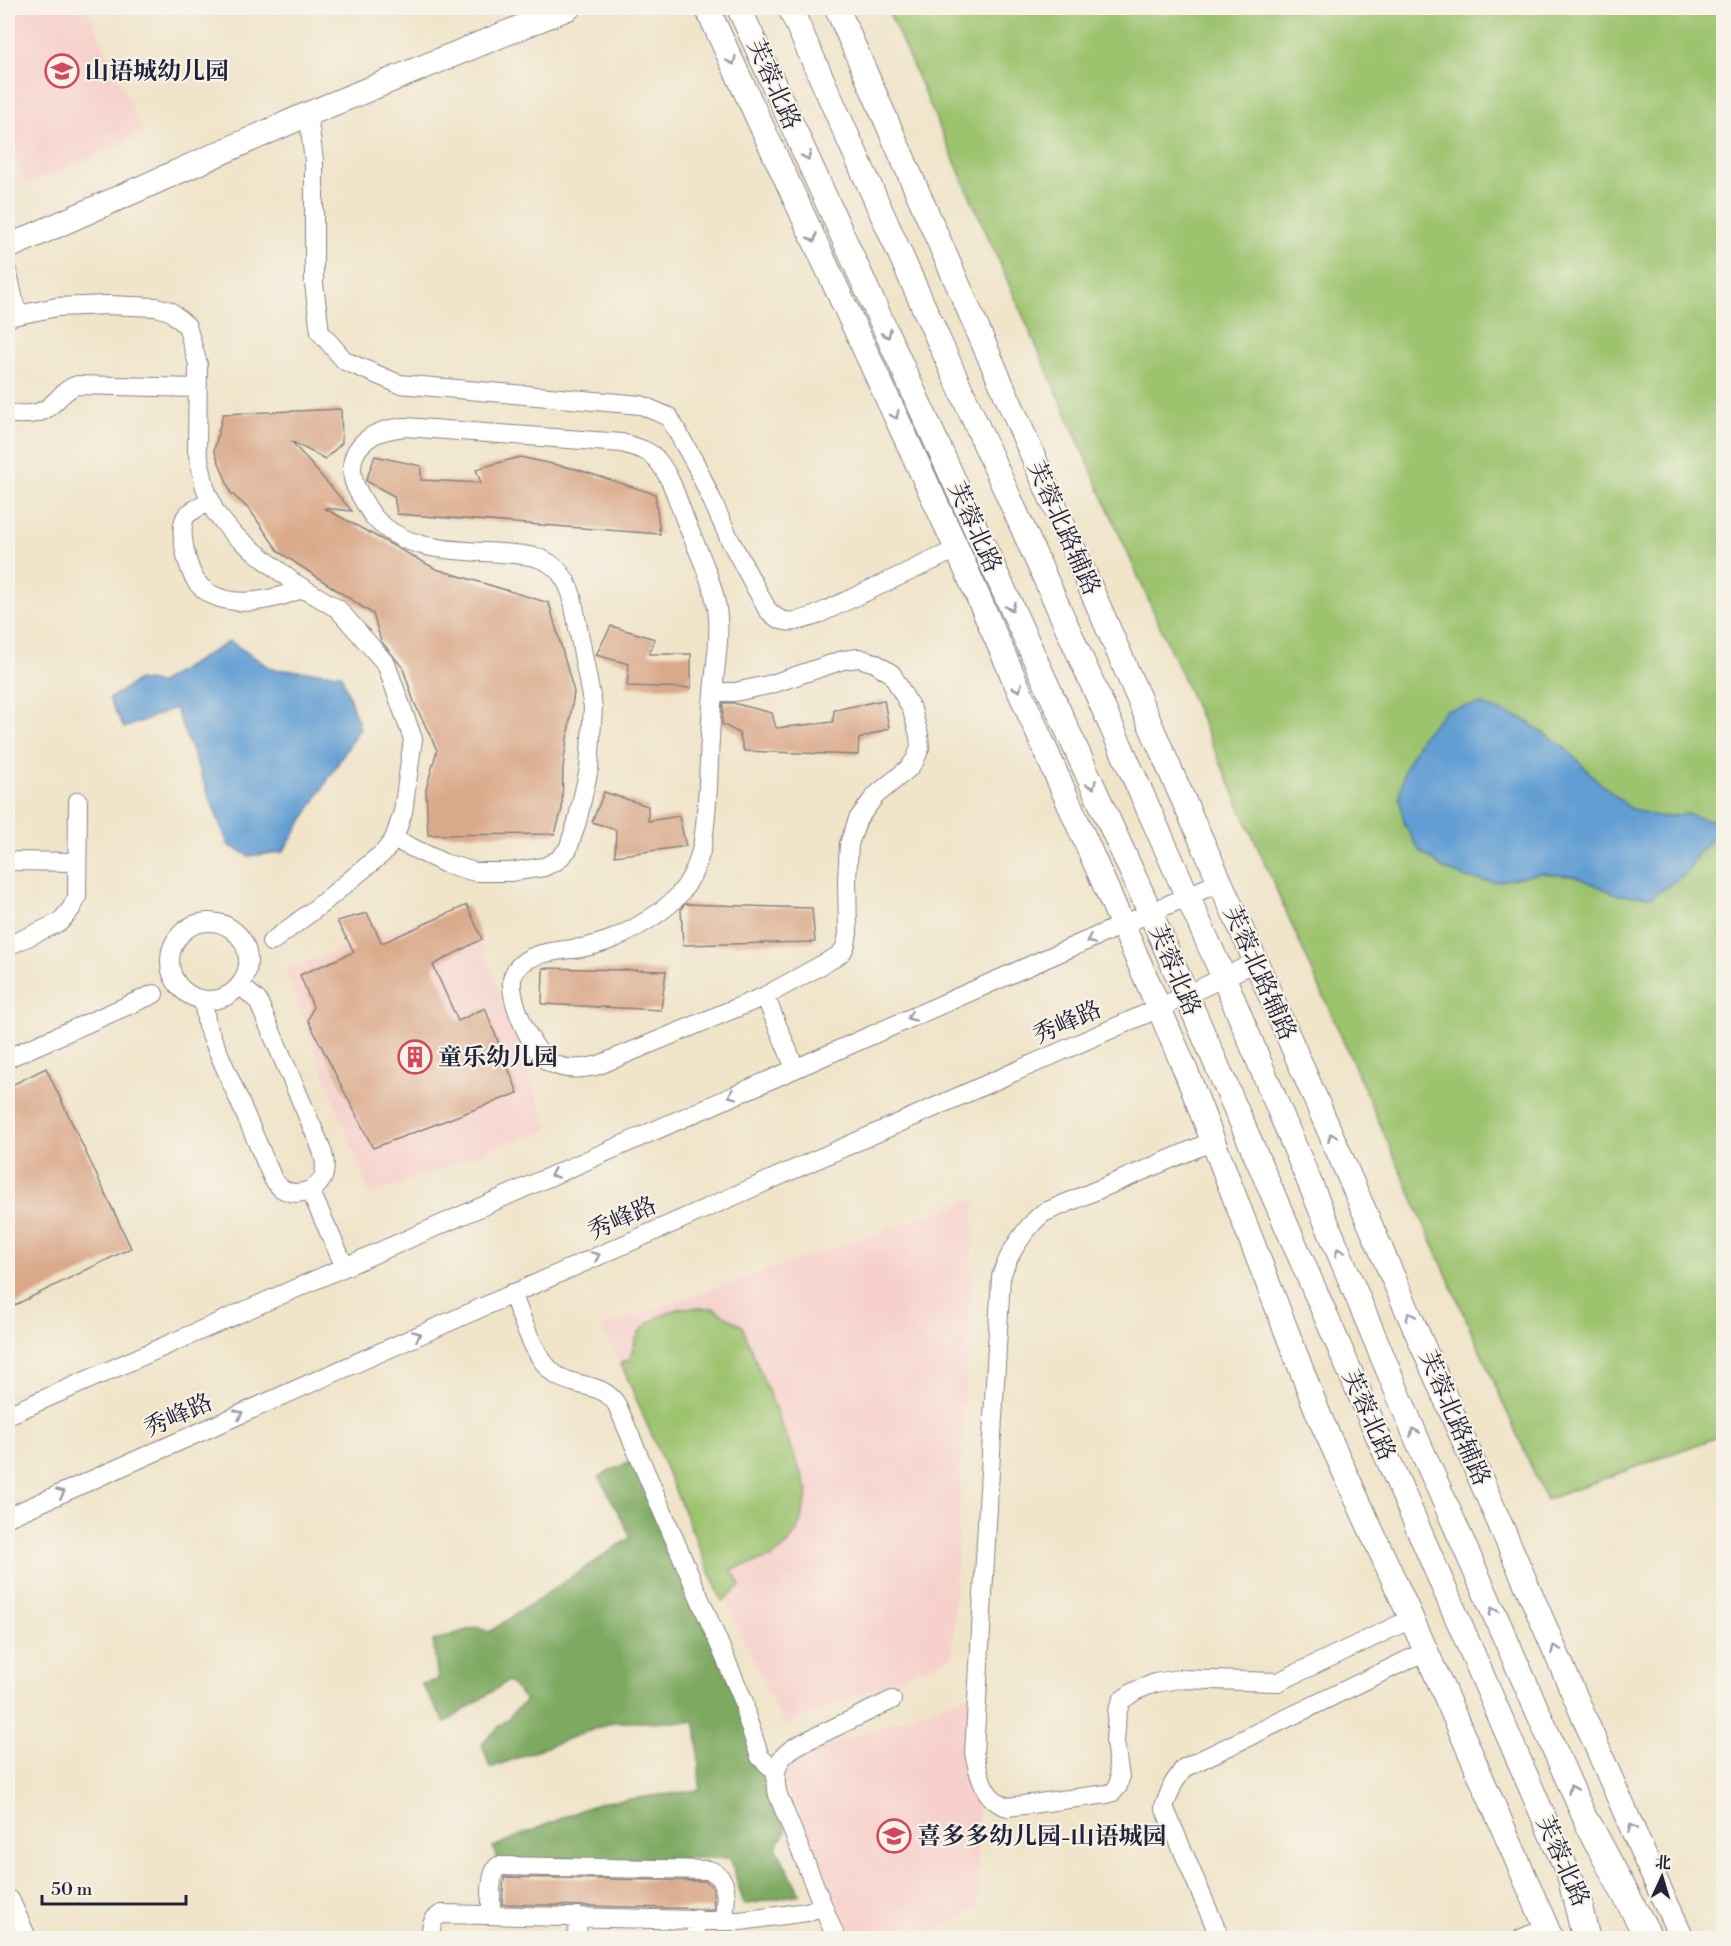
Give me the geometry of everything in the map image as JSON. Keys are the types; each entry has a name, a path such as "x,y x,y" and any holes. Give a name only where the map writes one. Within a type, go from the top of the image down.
{"highway":[{"path":"1589,1827 1649,1938"},
{"path":"1573,1885 1586,1938"}],"main road":[{"path":"8,247 308,114 568,8"},
{"path":"707,8 957,549 1187,1074 1320,1418 1426,1651 1549,1933"},
{"name":"芙蓉北路","path":"739,8 1151,914 1596,1938"},
{"name":"芙蓉北路","path":"790,8 1224,978 1419,1444 1638,1938"},
{"name":"芙蓉北路辅路","path":"837,8 1682,1938"},
{"path":"8,1902 24,1938"}],"street":[{"path":"308,114 314,161 314,284 320,332 345,361 399,384 641,405 669,417 696,465 730,540 767,609 774,618 784,622 814,616 957,549"},
{"path":"8,273 12,316 57,307 108,305 156,307 170,311 187,326 198,364 197,450 205,487 215,512 233,534 293,582 338,609 386,664 413,739 403,812 394,839 384,852 248,961"},
{"path":"8,414 35,414 43,411 70,387 77,385 197,388"},
{"path":"394,839 444,863 475,872 510,872 544,867 558,860 568,849 577,822 589,769 592,707 572,596 567,581 555,569 543,560 527,555 436,548 415,543 396,534 373,516 357,490 352,475 353,458 368,438 386,429 405,427 622,443 644,450 657,459 667,474 716,604 718,622 713,692 706,823 701,851 693,874 678,896 643,924 614,938 583,948 558,950 539,955 520,964 513,977 512,995 521,1023 549,1063 580,1070 599,1065 765,996 843,951 848,933 849,844 858,819 875,796 909,768 915,759 920,748 912,710 892,674 875,663 859,658 843,660 762,686 735,692 713,692"},
{"path":"211,501 188,515 184,521 183,531 188,562 196,581 207,592 223,599 249,601 275,598 304,588"},
{"path":"8,946 60,922 77,897 78,801"},
{"path":"8,861 77,862"},
{"path":"8,1415 344,1265 1220,882"},
{"path":"207,922 221,924 233,931 242,942 248,961 245,975 233,992 220,998 203,1000 186,992 177,984 171,971 170,957 174,944 182,933 194,925 207,922"},
{"path":"242,942 271,942"},
{"name":"秀峰路","path":"8,1517 1158,1008 1256,962"},
{"path":"154,994 171,971"},
{"path":"203,1000 207,1026 273,1179 286,1191 294,1193 310,1190 319,1184 324,1172 324,1157 320,1145 258,1002 240,985"},
{"path":"8,1058 154,994 186,992"},
{"path":"765,996 795,1068"},
{"path":"1213,1141 1043,1214 1033,1222 1005,1264 1002,1277 974,1754 979,1774 990,1797 998,1805 1008,1807 1113,1792 1120,1778 1115,1742 1118,1712 1122,1700 1135,1691 1155,1683 1179,1679 1278,1682 1411,1619"},
{"path":"310,1190 344,1265"},
{"path":"512,1293 546,1366 558,1376 602,1390 612,1396 617,1405 744,1702 760,1757 776,1772"},
{"path":"1220,1938 1164,1807 1173,1784 1184,1768 1426,1651"},
{"path":"836,1938 778,1795 776,1772 781,1758 788,1751 892,1700"},
{"path":"491,1914 494,1868 498,1866 709,1870 717,1873 725,1886 724,1920"},
{"path":"431,1938 431,1923 435,1917 442,1914 740,1921 807,1912 822,1906"},
{"path":"576,1938 578,1916"},
{"path":"695,1938 697,1919"},
{"path":"1522,1938 1549,1933"}],"shaded area":[{"name":"山语城幼儿园","path":"8,8 87,8 144,134 26,186 8,141"},
{"name":"童乐幼儿园","path":"467,905 549,1128 370,1195 285,969"},
{"path":"975,1199 952,1656 783,1726 602,1327"},
{"name":"喜多多幼儿园-山语城园","path":"977,1692 978,1909 920,1938 854,1938 777,1764"}],"green space":[{"path":"887,8 1723,8 1723,1435 1546,1500"},
{"path":"680,1308 713,1308 742,1326 808,1491 798,1530 786,1546 773,1557 732,1569 740,1586 722,1601 621,1363 630,1359 637,1337 646,1325"},
{"path":"634,1460 766,1767 786,1831 776,1847 800,1894 744,1905 730,1858 498,1860 493,1847 598,1803 700,1790 697,1729 693,1722 613,1722 490,1768 482,1744 526,1700 508,1681 445,1723 421,1684 438,1680 433,1641 476,1627 489,1632 631,1537 599,1476"}],"water":[{"path":"230,641 272,669 341,674 360,728 283,852 249,856 228,845 175,708 124,728 109,699 138,680 160,683"},
{"path":"1479,704 1523,719 1563,746 1599,782 1630,808 1658,817 1688,814 1710,821 1723,810 1723,832 1714,837 1698,853 1687,873 1652,897 1618,895 1577,877 1542,873 1495,882 1469,879 1444,869 1419,850 1405,826 1399,797 1405,768 1422,736 1446,710"}],"building":[{"path":"341,409 342,443 325,459 291,441 352,511 324,508 436,569 549,603 574,692 563,767 562,809 555,834 428,835 426,789 437,750 414,702 403,668 381,641 373,614 279,552 250,510 231,493 214,450 223,414"},
{"path":"375,456 421,466 421,480 481,483 476,469 520,457 576,469 655,494 660,534 397,514 394,496 366,481"},
{"path":"611,626 655,639 649,654 691,654 691,688 627,686 629,664 596,655"},
{"path":"884,700 889,728 859,739 858,755 744,751 739,733 722,724 723,703 733,703 772,713 776,728 833,722 834,710"},
{"path":"604,792 648,806 648,821 679,816 686,846 615,856 616,830 592,822"},
{"path":"685,904 812,908 815,942 683,945 681,909"},
{"name":"童乐幼儿园","path":"467,905 482,939 433,965 458,1021 485,1008 518,1093 373,1148 308,1020 313,1007 300,975 354,952 337,921 367,913 382,943"},
{"path":"543,968 666,971 661,1010 542,1004"},
{"path":"46,1068 131,1248 13,1306 8,1294 8,1087"},
{"path":"504,1877 706,1881 713,1888 714,1909 502,1904"}],"place":[{"name":"山语城幼儿园","path":"62,71"},
{"name":"童乐幼儿园","path":"415,1057"},
{"name":"喜多多幼儿园-山语城园","path":"894,1836"}]}
